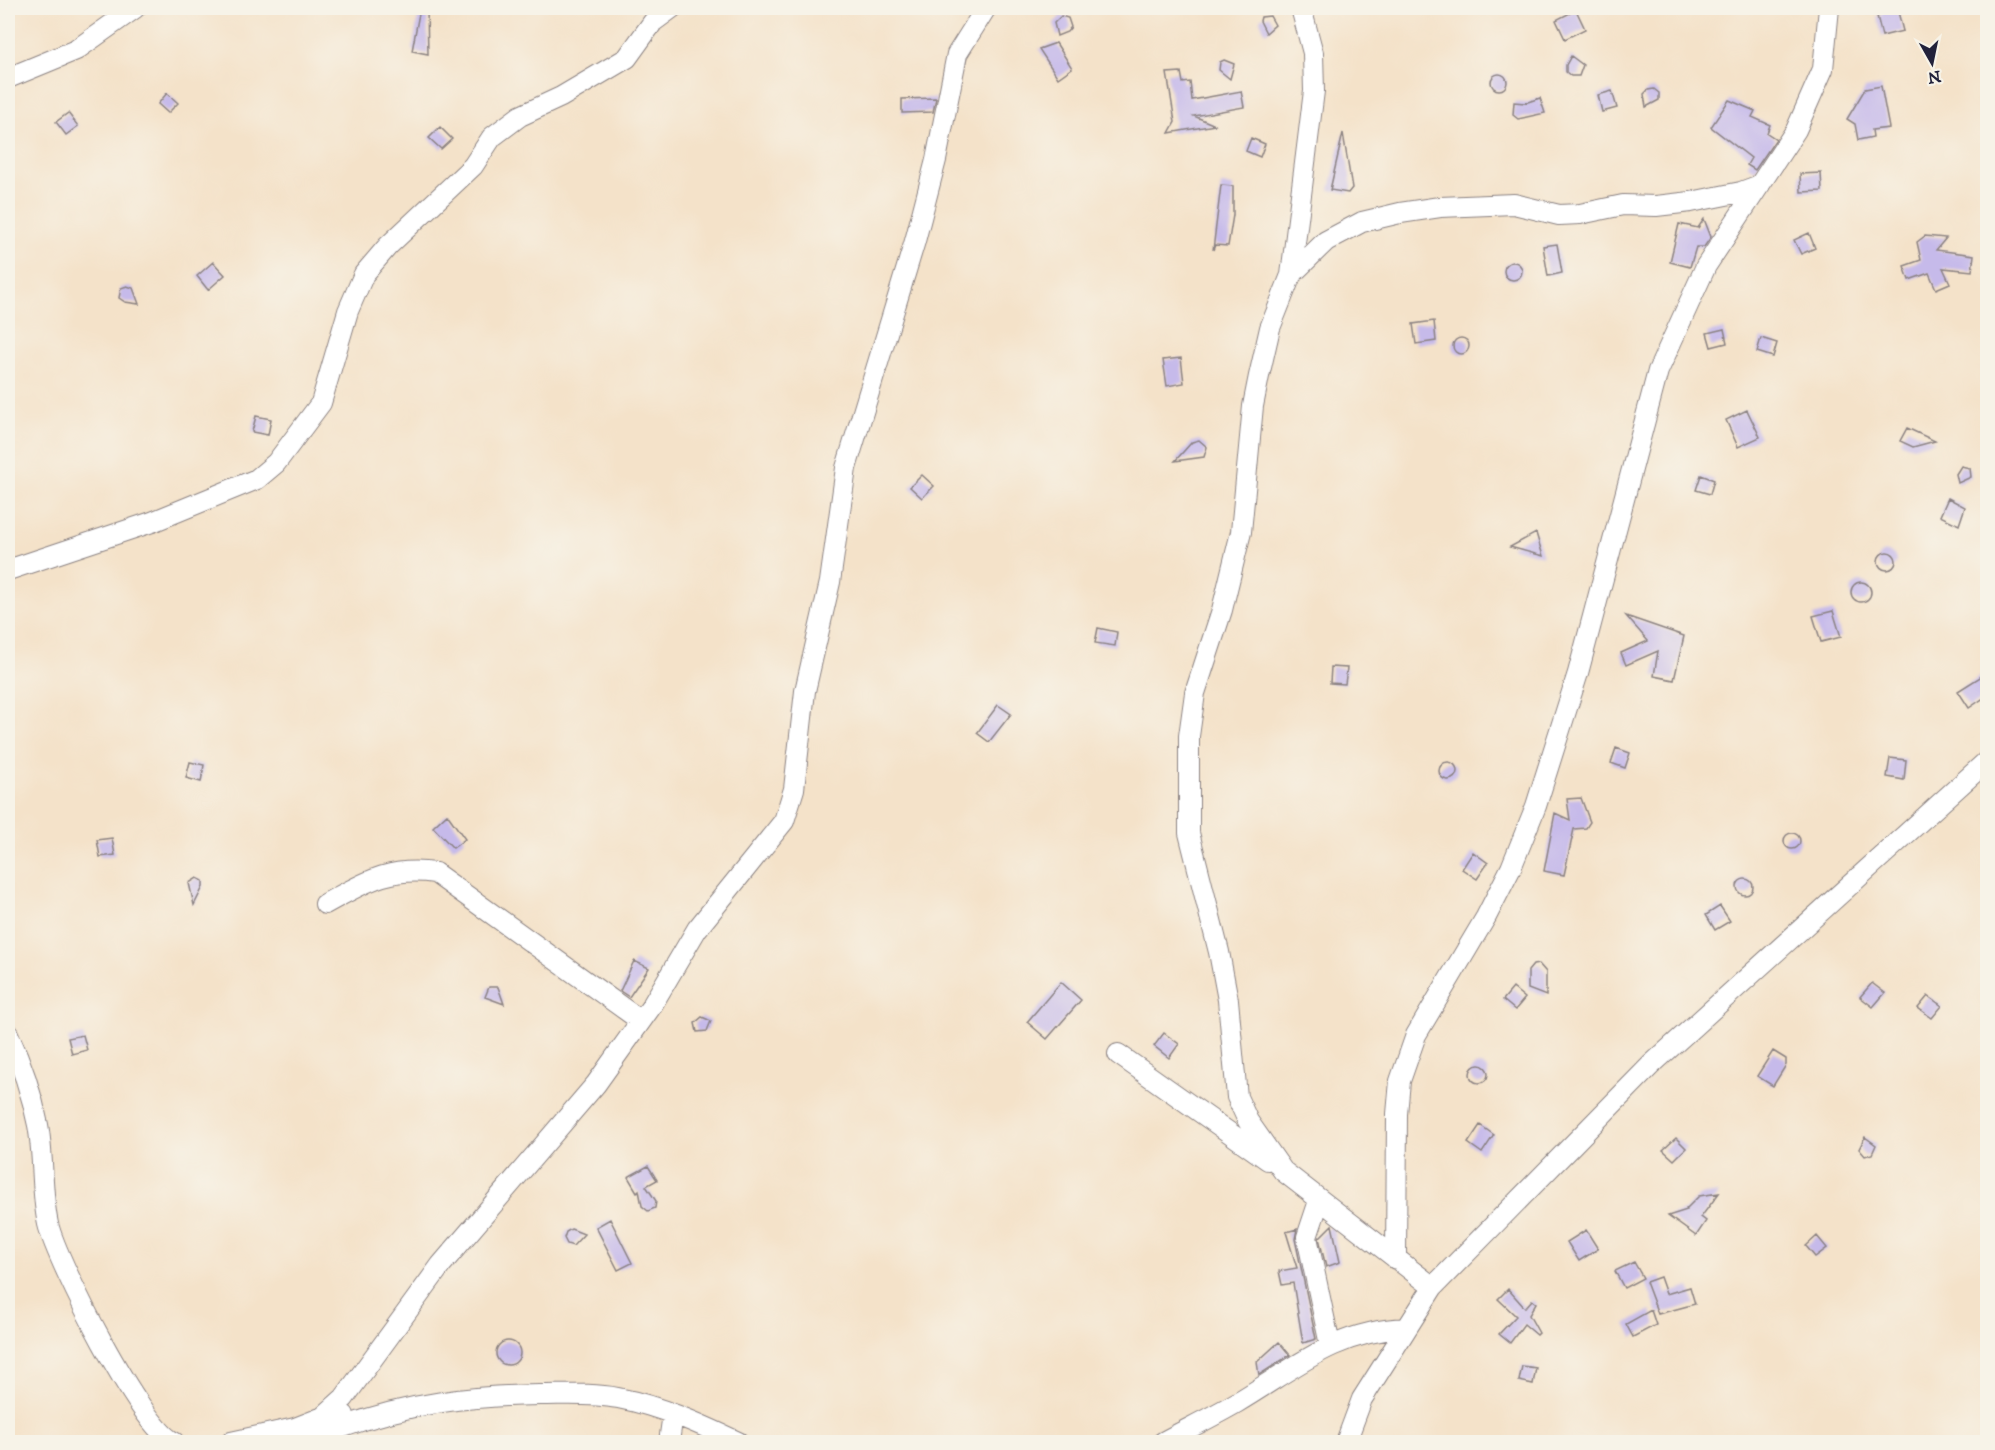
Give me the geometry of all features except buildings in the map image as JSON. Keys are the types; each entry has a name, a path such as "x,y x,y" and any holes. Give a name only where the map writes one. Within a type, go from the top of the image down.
{"street":[{"path":"8,78 76,50 135,8"},
{"path":"8,570 152,522 258,479 282,456 321,403 348,311 364,274 387,246 473,166 492,137 520,116 561,97 627,58 652,22 672,8"},
{"path":"231,1443 295,1428 323,1417 344,1398 441,1265 596,1084 641,1021 697,929 783,821 794,789 805,691 830,582 846,468 915,242 936,160 957,54 986,8"},
{"path":"1283,1171 1262,1145 1237,1097 1228,1000 1219,952 1189,833 1187,779 1188,736 1195,693 1222,610 1241,532 1253,406 1259,376 1270,328 1292,275 1294,237 1314,91 1313,53 1301,8"},
{"path":"1396,1259 1397,1114 1400,1081 1413,1044 1486,917 1536,806 1578,673 1658,371 1706,266 1796,130 1824,69 1829,8"},
{"path":"1292,275 1326,241 1362,222 1400,213 1440,207 1514,204 1559,215 1580,214 1623,205 1656,206 1691,202 1741,192 1760,185"},
{"path":"1346,1443 1362,1399 1433,1287 1651,1065 1988,760"},
{"path":"324,904 374,877 401,870 435,873 641,1021"},
{"path":"8,1034 17,1053 38,1125 48,1224 56,1249 96,1333 154,1427 174,1443"},
{"path":"1118,1054 1283,1171 1433,1287"},
{"path":"1319,1201 1307,1237 1330,1345"},
{"path":"1163,1443 1236,1403 1330,1345 1383,1329 1407,1328"},
{"path":"306,1443 388,1411 479,1396 592,1394 619,1398 673,1414 738,1443"},
{"path":"343,1427 344,1398"},
{"path":"669,1443 673,1414"}]}
